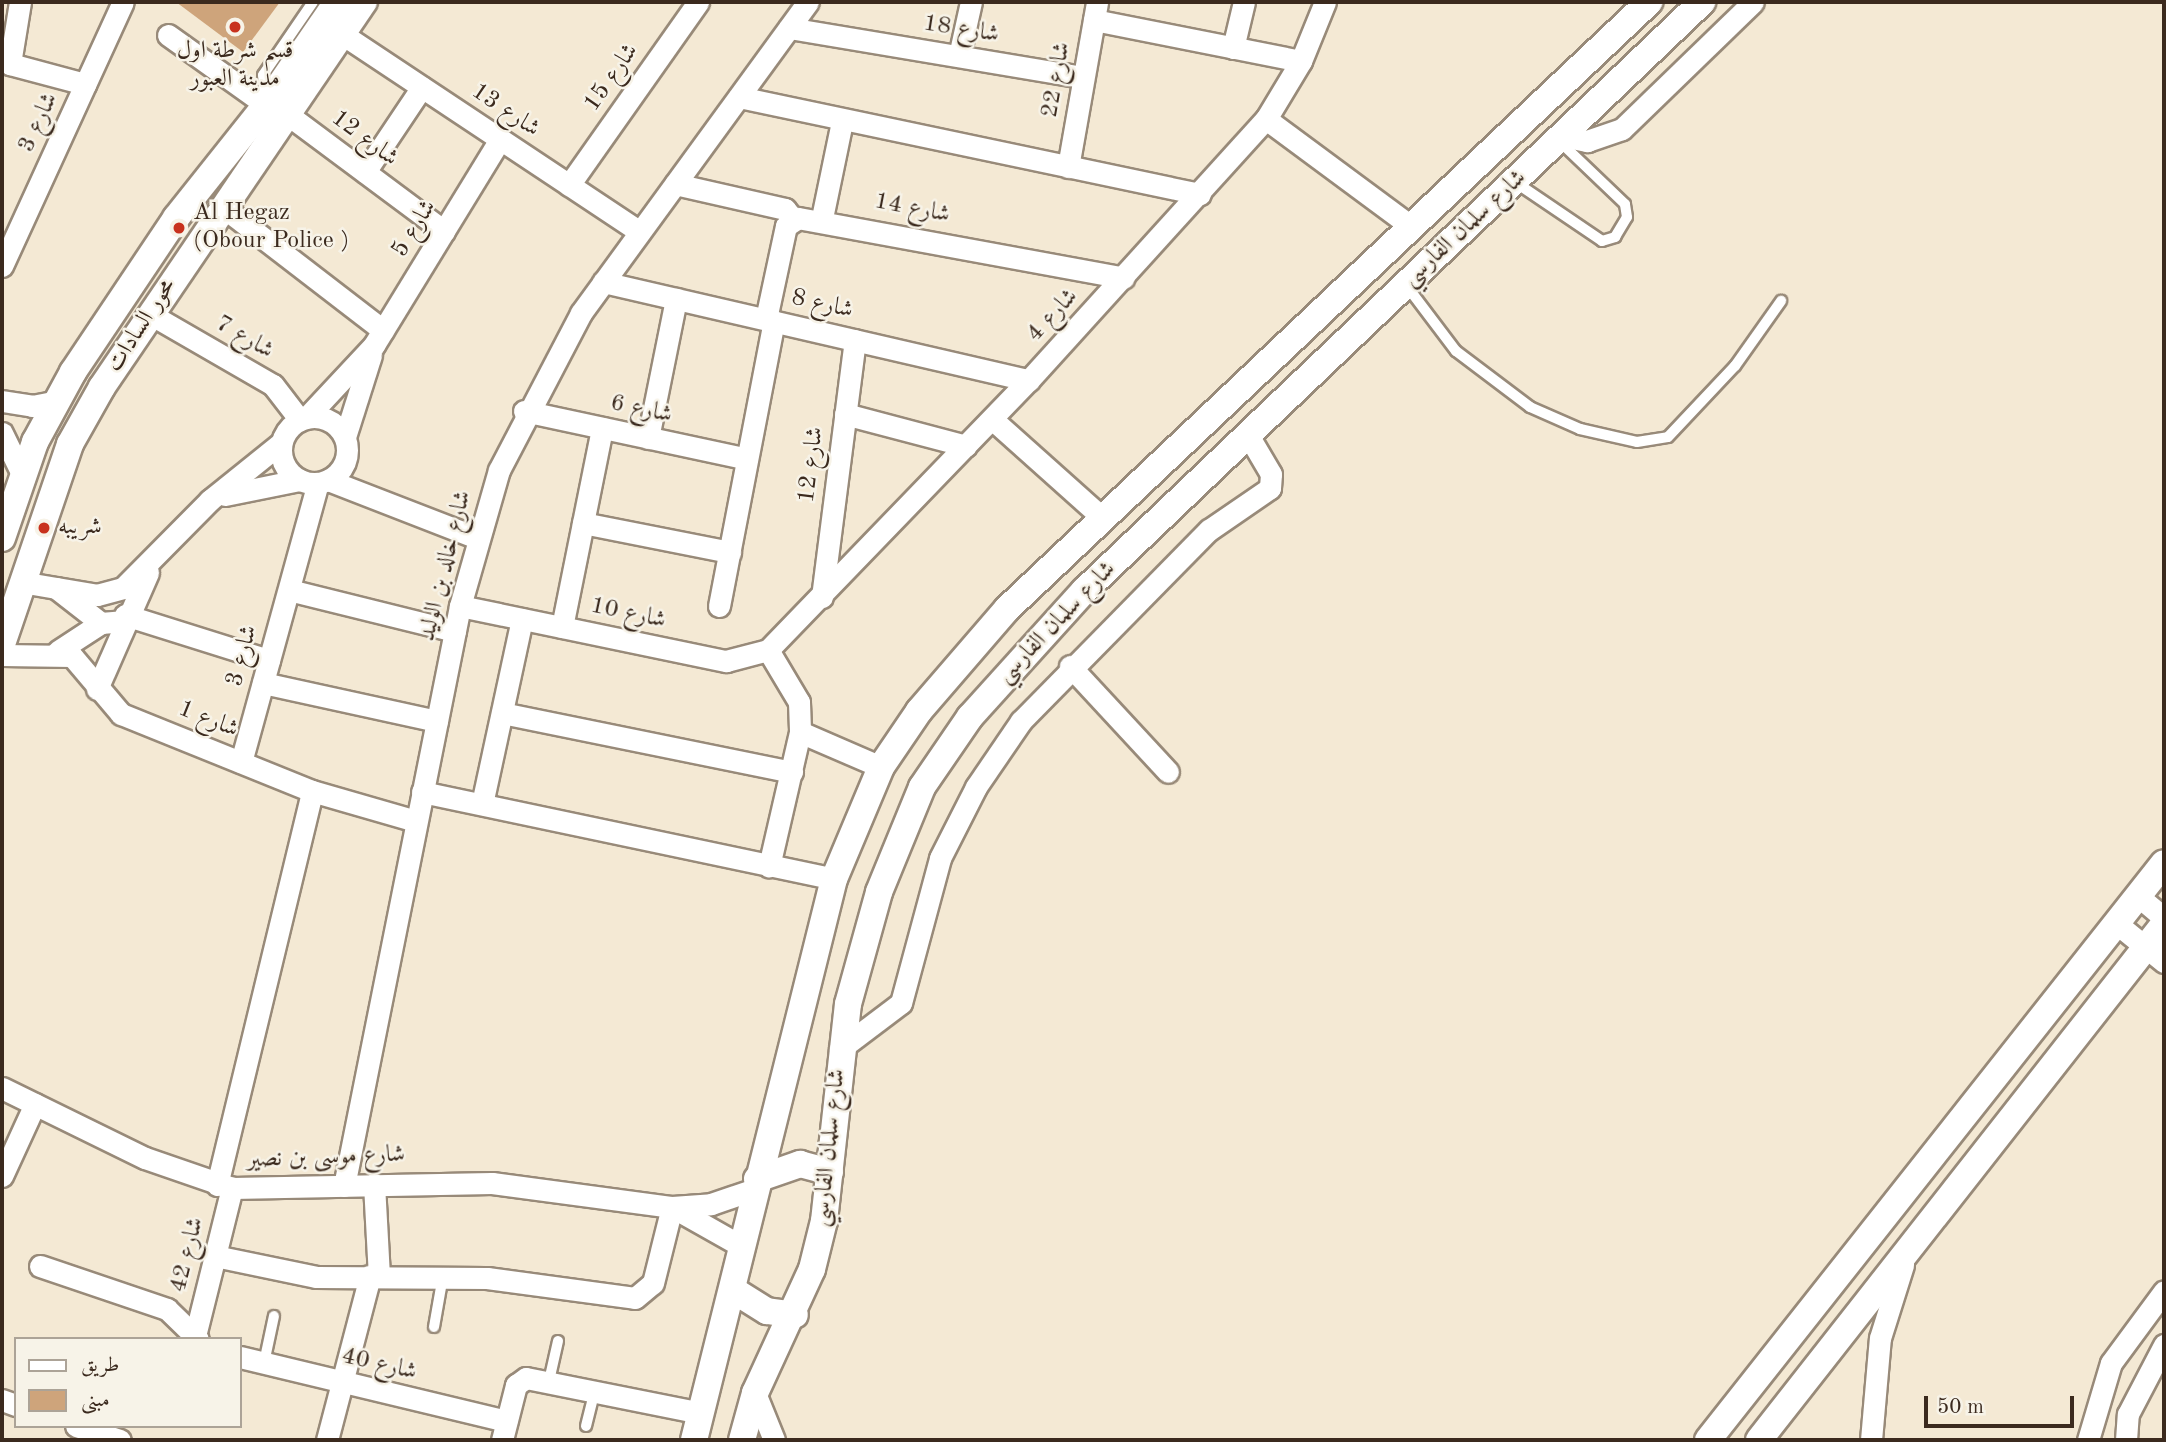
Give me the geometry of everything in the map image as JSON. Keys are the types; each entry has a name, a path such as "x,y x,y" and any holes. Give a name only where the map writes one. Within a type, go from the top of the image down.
{"street":[{"path":"20,2 10,64 85,84"},
{"name":"شارع 3","path":"3,262 123,2"},
{"name":"محور السادات","path":"2,644 20,582 71,444 150,314 241,179 276,109 337,2"},
{"name":"محور السادات","path":"2,538 23,476 57,401 176,218 218,162 276,109 342,34 364,2"},
{"name":"شارع 15","path":"569,185 698,2"},
{"name":"شارع خالد بن الوليد","path":"345,1186 475,537 524,411 603,282 808,2"},
{"path":"959,56 971,2"},
{"path":"1233,48 1244,2"},
{"name":"شارع 4","path":"775,644 1029,380 1266,119 1301,61 1325,2"},
{"name":"شارع سلمان الفارسي","path":"694,1440 834,879 881,767 961,658 1649,2"},
{"name":"شارع سلمان الفارسي","path":"742,1440 755,1393 795,1315 818,1245 830,1172 840,1049 879,892 922,787 1024,652 1702,2"},
{"path":"1561,138 1599,139 1622,129 1753,2"},
{"path":"1096,11 1233,48 1301,61"},
{"name":"شارع 22","path":"1068,167 1096,11"},
{"name":"شارع 18","path":"789,28 1083,77"},
{"name":"شارع 12","path":"168,34 365,172 444,231"},
{"name":"شارع 13","path":"342,34 639,232"},
{"path":"365,172 422,88"},
{"path":"738,97 842,121 1200,194"},
{"path":"1266,119 1412,227"},
{"path":"822,218 842,121"},
{"name":"شارع 5","path":"303,419 379,338 500,139"},
{"path":"218,162 225,177 241,179"},
{"path":"675,184 785,209 793,219 770,320 719,606"},
{"path":"223,207 379,338"},
{"path":"176,218 192,220 197,243"},
{"name":"شارع 14","path":"793,219 822,218 1124,278"},
{"name":"شارع 8","path":"603,282 1029,380"},
{"path":"648,438 676,299"},
{"name":"شارع 7","path":"150,314 273,385 303,419"},
{"name":"شارع 5","path":"345,437 379,338"},
{"name":"شارع 12","path":"822,597 855,340"},
{"path":"2,401 32,406 57,401"},
{"name":"شارع 6","path":"524,411 747,459"},
{"path":"845,414 966,446"},
{"path":"992,418 1104,519"},
{"path":"20,582 110,593 155,559 210,500 281,443 303,419 333,422 345,437 344,465 315,481 210,500"},
{"path":"562,627 602,428"},
{"path":"2,433 23,476"},
{"path":"840,1049 901,1003 946,846 1013,732 1070,666 1209,530 1270,488 1271,474 1248,435"},
{"path":"281,443 284,464 315,481 475,537"},
{"name":"شارع 3","path":"241,762 289,590 315,481"},
{"path":"583,523 730,552"},
{"path":"97,689 116,620 155,559"},
{"path":"56,588 116,620 269,660"},
{"path":"289,590 455,631"},
{"name":"شارع 10","path":"460,606 726,661 775,644"},
{"path":"482,804 522,619"},
{"path":"2,655 58,651 116,620"},
{"path":"769,866 800,732 791,682 775,644"},
{"name":"شارع 1","path":"58,651 83,665 97,689 121,713 312,791 416,821"},
{"path":"1070,666 1168,772"},
{"path":"263,683 437,722"},
{"path":"502,713 792,772"},
{"path":"800,732 881,767"},
{"name":"شارع 42","path":"197,1337 215,1256 224,1186 312,791"},
{"path":"422,792 834,879"},
{"path":"1708,1440 2164,863"},
{"path":"2138,896 2164,918"},
{"path":"2116,923 2155,955"},
{"path":"1759,1440 1908,1253 2155,955 2164,924"},
{"name":"شارع موسى بن نصير","path":"2,1088 145,1158 224,1186 492,1183 672,1207 712,1204 756,1184"},
{"path":"2,1177 35,1104"},
{"path":"756,1184 785,1166 830,1172"},
{"path":"327,1440 374,1276 374,1184"},
{"path":"215,1256 281,1273 443,1276 635,1298 653,1283 672,1207"},
{"name":"شارع موسى بن نصير","path":"672,1207 743,1247"},
{"path":"1871,1440 1880,1338 1908,1253"},
{"path":"40,1266 167,1309 197,1337"},
{"path":"733,1290 767,1311 795,1315"},
{"path":"2088,1440 2111,1363 2164,1291"},
{"path":"2126,1440 2128,1414 2164,1345"},
{"name":"شارع 40","path":"242,1358 504,1431"},
{"path":"504,1431 520,1380 549,1381 701,1413"},
{"path":"755,1393 774,1440"},
{"path":"83,1432 120,1440"}],"lane":[{"path":"276,109 263,75 313,2"},
{"path":"1515,182 1602,241 1615,237 1624,229 1625,204 1561,138"},
{"path":"1406,285 1456,351 1530,407 1580,429 1637,442 1668,437 1735,366 1781,301"},
{"path":"434,1327 443,1276"},
{"path":"264,1363 274,1316"},
{"path":"549,1381 558,1341"},
{"path":"586,1426 594,1390"}],"building":[{"name":"قسم شرطة اول مدينة العبور","path":"176,2 280,2 243,52"}],"place":[{"name":"قسم شرطة اول مدينة العبور","path":"235,27"},
{"name":"Al Hegaz (Obour Police )","path":"179,228"},
{"name":"شريبه","path":"44,528"}]}
